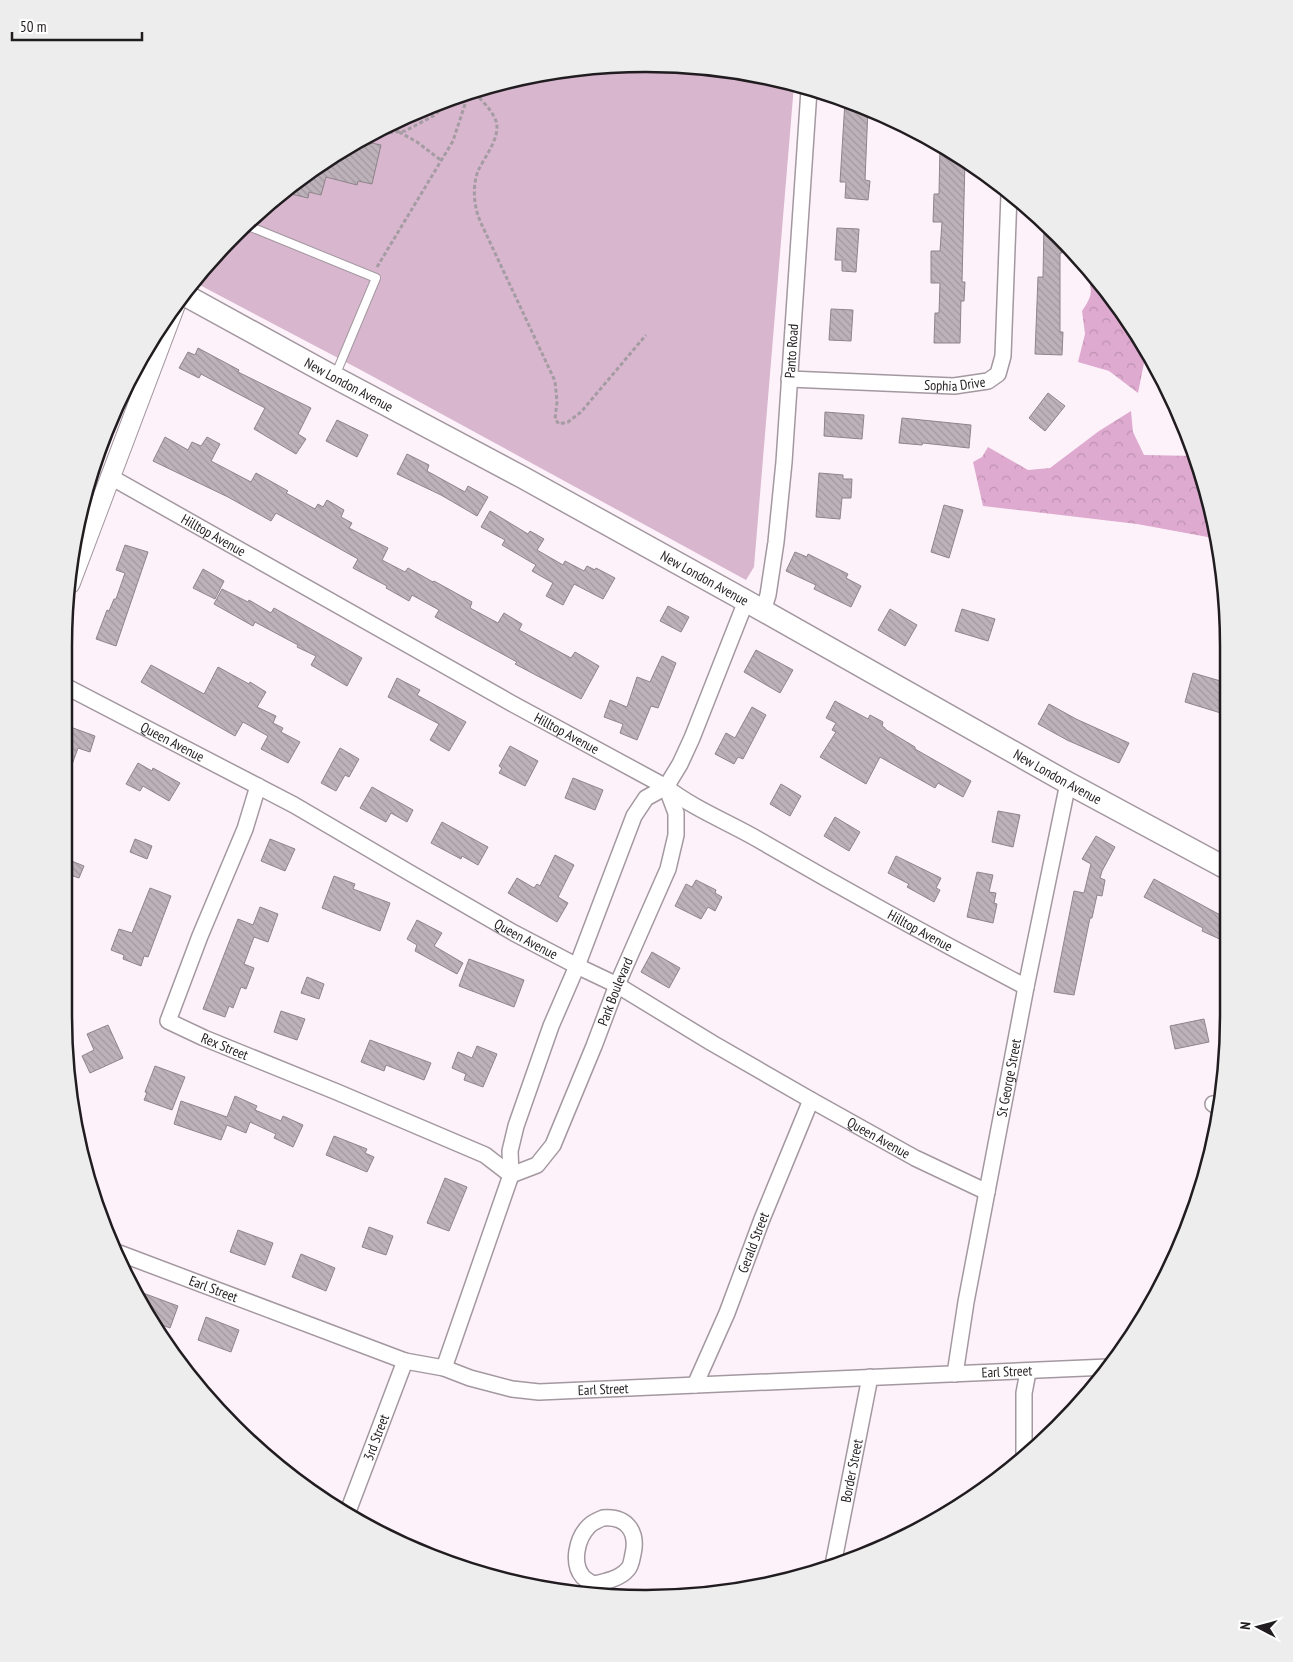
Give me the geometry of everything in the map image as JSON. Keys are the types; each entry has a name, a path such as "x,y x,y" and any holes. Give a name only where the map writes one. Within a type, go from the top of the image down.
{"main road":[{"name":"New London Avenue","path":"190,298 334,377 514,472 1068,783 1220,865"}],"street":[{"name":"Panto Road","path":"754,606 768,595 776,542 809,96"},
{"name":"Sophia Drive","path":"789,379 954,386 988,381 998,374 1004,356 1009,202"},
{"path":"80,558 163,337"},
{"name":"Hilltop Avenue","path":"110,476 511,703 666,788 683,801 739,828 929,936 1026,987"},
{"path":"444,1368 511,1175 510,1150 516,1126 551,1026 577,966 634,816 646,798 666,788 692,738 754,606"},
{"name":"Queen Avenue","path":"72,690 294,805 505,928 617,985 811,1100 915,1158 987,1192"},
{"name":"St George Street","path":"955,1374 966,1302 1026,987 1068,783"},
{"name":"Rex Street","path":"258,786 245,830 200,936 168,1021 204,1038 337,1092 485,1156 511,1175"},
{"name":"Park Boulevard","path":"511,1175 537,1165 553,1145 617,985 664,878 676,835 676,813 666,788"},
{"name":"Gerald Street","path":"695,1385 727,1313 762,1219 811,1100"},
{"name":"Earl Street","path":"128,1261 405,1361 444,1368 470,1378 512,1389 539,1392 1100,1368"},
{"name":"3rd Street","path":"350,1507 405,1361"},
{"path":"1024,1448 1024,1393 1028,1372"},
{"name":"Border Street","path":"834,1558 870,1377"},
{"path":"591,1587 578,1568 576,1557 580,1539 589,1525 596,1521 611,1518 625,1522 631,1528 635,1545 628,1570 595,1587"}],"lane":[{"path":"254,228 376,278 334,377"}],"path":[{"path":"479,98 494,116 497,129 478,173 474,198 477,215 555,380 556,422 559,424 568,422 581,412 646,335"},
{"path":"371,276 453,141 466,102"},
{"path":"392,133 405,131 438,112"},
{"path":"398,132 417,142 442,161"}],"shaded area":[{"path":"646,72 684,74 721,77 793,92 754,567 746,580 359,369 201,285 215,268 268,215 328,169 360,149 427,116 498,92 572,77"}],"green space":[{"path":"1090,283 1124,328 1144,361 1138,393 1109,371 1078,362 1085,334 1082,311 1091,293"},
{"path":"1131,411 1133,432 1144,455 1188,456 1201,498 1209,537 1137,524 983,506 973,462 982,457 988,447 1028,470 1050,468 1099,431"}],"building":[{"path":"845,108 868,117 865,180 870,181 868,200 845,198 846,182 840,182"},
{"path":"372,143 381,145 372,184 358,181 357,185 326,177 321,195 309,192 308,198 293,194 360,149"},
{"path":"940,153 965,169 962,282 965,282 964,301 961,301 960,343 934,343 935,313 939,313 940,283 931,283 931,251 940,251 942,222 933,222 934,194 939,194"},
{"path":"837,228 859,229 856,272 842,271 842,260 835,260"},
{"path":"1044,233 1062,251 1060,253 1060,332 1063,332 1062,355 1035,354 1038,277 1043,277"},
{"path":"831,309 853,310 851,341 829,340"},
{"path":"198,348 239,370 238,372 311,408 298,434 306,439 296,454 254,429 265,408 201,374 199,378 179,368 188,352 195,355"},
{"path":"1048,393 1065,406 1045,431 1029,418"},
{"path":"825,412 864,415 862,439 824,436"},
{"path":"902,418 971,425 969,448 923,443 922,445 899,443"},
{"path":"337,420 368,435 357,457 326,441"},
{"path":"165,437 188,450 192,442 201,446 207,437 220,444 211,461 251,482 256,473 315,509 318,504 323,507 327,500 344,510 341,517 352,523 349,528 388,548 382,560 405,572 408,568 434,581 472,602 470,608 498,623 504,613 522,624 519,630 571,658 575,652 599,666 581,699 515,664 517,662 435,617 439,610 412,595 409,601 386,588 387,586 353,568 358,559 276,513 271,521 228,497 153,461"},
{"path":"407,454 429,465 427,471 465,492 468,486 488,497 477,516 441,495 397,474"},
{"path":"819,473 843,475 843,479 852,479 851,498 842,498 840,519 816,517"},
{"path":"944,505 963,510 949,558 931,552"},
{"path":"490,511 528,534 530,531 544,539 537,550 563,565 565,561 584,571 587,566 595,570 596,568 615,578 603,599 574,584 563,605 546,596 553,583 532,571 536,565 502,545 505,540 481,527"},
{"path":"125,545 148,552 116,646 96,639 107,610 109,611 114,599 116,599 125,573 116,570"},
{"path":"795,552 807,557 808,554 848,574 846,578 861,586 851,607 814,589 816,585 786,571"},
{"path":"203,569 224,581 215,599 193,588"},
{"path":"222,589 248,602 249,600 271,613 274,608 362,658 347,686 311,665 316,656 255,622 253,626 214,604"},
{"path":"668,606 689,617 681,632 660,621"},
{"path":"890,609 917,625 905,646 878,630"},
{"path":"962,609 995,619 988,641 955,631"},
{"path":"756,650 793,670 780,693 744,672"},
{"path":"662,656 676,663 658,708 651,706 637,740 620,733 623,724 604,717 610,700 627,707 637,677 650,682"},
{"path":"151,665 204,694 218,667 266,692 257,707 276,716 273,723 283,728 281,732 300,742 288,763 261,749 268,736 243,722 235,736 141,682"},
{"path":"1193,673 1220,681 1220,713 1185,702"},
{"path":"397,678 420,690 417,695 466,722 449,751 430,740 439,724 388,697"},
{"path":"835,701 868,719 870,715 883,722 882,726 885,729 915,747 915,749 971,781 963,797 938,783 935,788 880,757 866,784 820,757 836,732 832,730 836,723 826,718"},
{"path":"1049,704 1076,719 1129,743 1119,763 1067,740 1038,724"},
{"path":"752,707 766,715 743,759 738,757 734,764 715,754 726,733 735,738"},
{"path":"72,728 95,736 90,752 78,748 72,764"},
{"path":"510,746 538,761 525,786 499,773 502,768 499,766"},
{"path":"340,748 359,759 349,777 345,775 336,791 321,783"},
{"path":"138,763 152,771 153,768 180,783 169,801 143,786 140,791 126,784"},
{"path":"573,778 603,790 595,810 565,798"},
{"path":"781,784 801,796 790,816 770,804"},
{"path":"372,787 413,810 407,822 391,813 386,822 360,808"},
{"path":"998,811 1020,815 1013,847 992,842"},
{"path":"835,817 860,832 849,851 824,836"},
{"path":"442,822 488,847 478,865 462,856 461,859 431,843"},
{"path":"1096,836 1115,847 1100,878 1105,880 1102,896 1097,895 1092,918 1090,918 1074,995 1054,992 1074,891 1084,893 1091,864 1082,859"},
{"path":"135,839 152,846 147,859 130,852"},
{"path":"270,839 295,849 285,871 261,861"},
{"path":"555,855 574,865 558,897 568,903 557,922 508,893 517,878 534,888 537,884 540,886"},
{"path":"896,856 941,878 936,888 940,890 934,902 907,887 909,884 888,873"},
{"path":"72,861 84,866 79,878 72,876"},
{"path":"977,872 993,875 989,892 996,893 994,903 997,904 993,923 967,917"},
{"path":"334,876 355,884 353,889 390,903 380,931 322,908"},
{"path":"1154,879 1220,915 1220,939 1202,931 1203,928 1144,897"},
{"path":"696,880 716,890 715,893 722,897 715,911 708,907 701,919 675,906 686,884 692,887"},
{"path":"150,888 171,896 148,957 144,956 141,966 123,959 124,955 111,950 119,929 132,933"},
{"path":"260,907 278,914 268,942 254,937 244,964 254,968 246,989 241,987 233,1008 229,1006 225,1017 203,1009 238,919 253,925"},
{"path":"417,920 442,933 434,946 463,963 457,974 415,951 417,945 407,939"},
{"path":"652,952 680,968 669,988 641,972"},
{"path":"469,959 524,980 514,1007 459,986"},
{"path":"307,977 324,984 319,999 301,993"},
{"path":"281,1011 305,1019 297,1040 274,1032"},
{"path":"1204,1019 1209,1042 1175,1049 1170,1026"},
{"path":"108,1025 123,1058 90,1073 82,1056 94,1050 87,1034"},
{"path":"370,1040 431,1063 424,1080 386,1065 384,1071 361,1062"},
{"path":"477,1046 497,1054 483,1087 464,1080 466,1074 452,1068 458,1052 472,1058"},
{"path":"155,1066 185,1077 172,1110 144,1100 147,1093 145,1092"},
{"path":"235,1096 257,1106 255,1110 281,1121 283,1116 303,1125 293,1147 274,1138 276,1134 250,1122 246,1133 227,1125 221,1140 174,1124 181,1101 227,1117"},
{"path":"334,1136 367,1149 365,1153 374,1157 367,1172 326,1155"},
{"path":"445,1178 467,1187 449,1231 427,1223"},
{"path":"369,1227 393,1236 386,1255 362,1247"},
{"path":"238,1230 273,1243 265,1265 230,1252"},
{"path":"301,1254 335,1268 326,1291 292,1277"},
{"path":"145,1294 178,1306 170,1328 164,1326"},
{"path":"206,1317 239,1330 231,1352 198,1340"}]}
